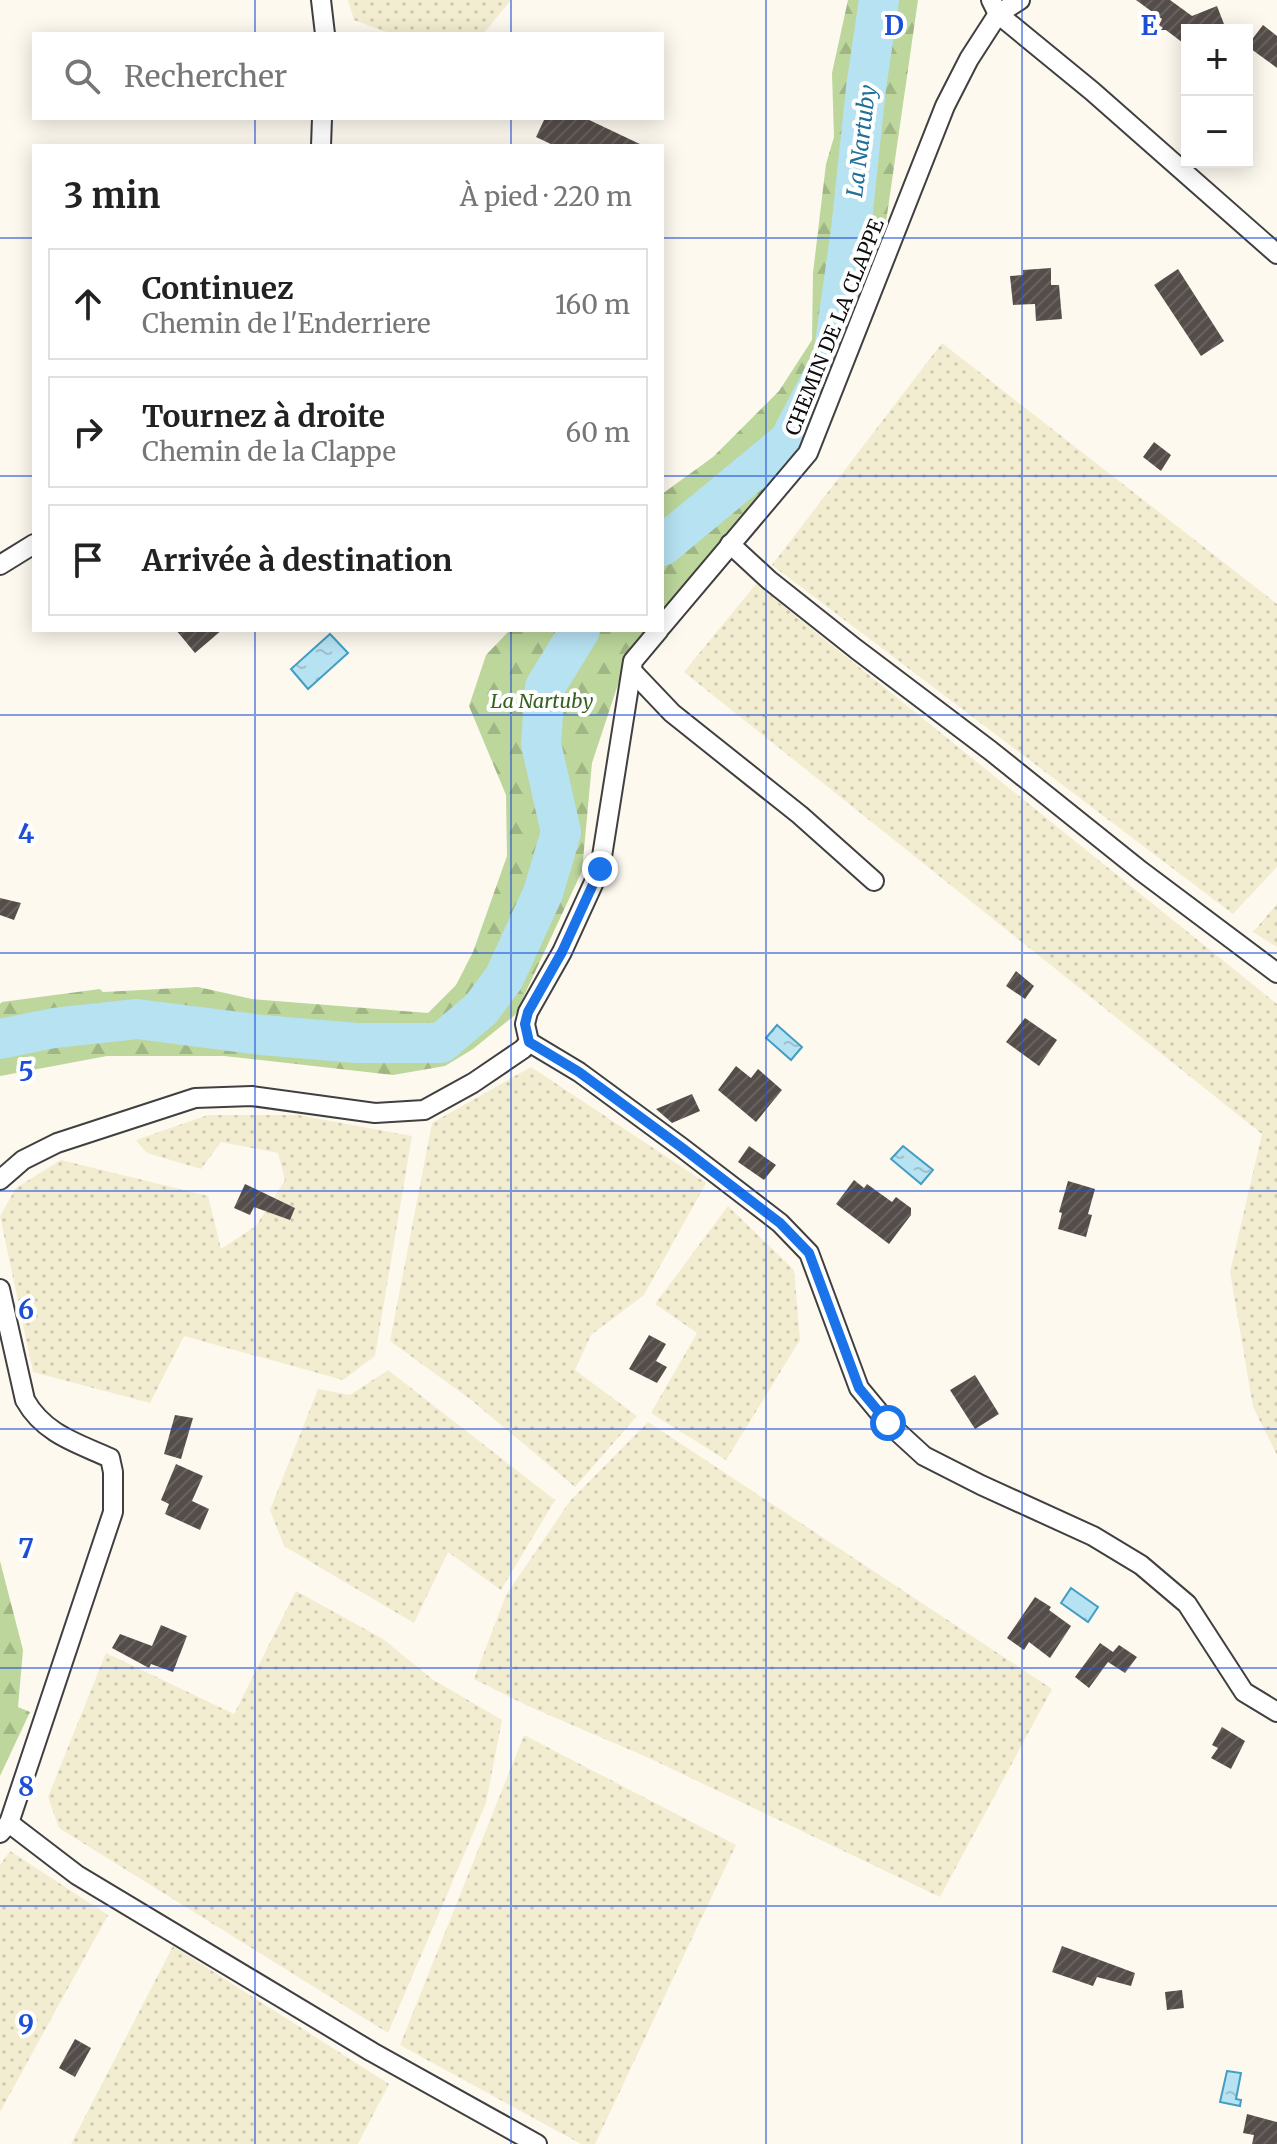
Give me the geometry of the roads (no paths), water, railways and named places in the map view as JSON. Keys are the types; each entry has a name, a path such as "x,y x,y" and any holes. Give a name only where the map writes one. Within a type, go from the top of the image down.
{"street":[{"path":"321,0 325,32"},
{"path":"994,7 1020,0"},
{"path":"994,7 1277,254"},
{"name":"CHEMIN DE LA CLAPPE","path":"664,623 808,453 945,106 994,7"},
{"path":"321,144 322,120"},
{"path":"730,544 769,580 856,649 1277,973"},
{"path":"0,565 32,545"},
{"name":"CHEMIN DE LA CLAPPE","path":"529,1042 525,1024 528,1012 562,952 600,869 633,661 657,632"},
{"path":"632,671 672,713 800,815 874,881"},
{"path":"0,1180 23,1160 57,1143 195,1098 252,1096 375,1113 424,1110 473,1083 529,1042 579,1072 681,1147 780,1223 809,1253 859,1388 888,1423 924,1456 1093,1536 1141,1565 1187,1604 1244,1692 1277,1712"},
{"path":"0,1289 25,1400 33,1415 44,1426 110,1458 113,1472 113,1512 4,1828 372,2052 537,2144"}],"water":[{"path":"330,634 348,653 308,689 291,669"},
{"path":"777,1025 802,1047 791,1060 766,1038"},
{"path":"903,1146 933,1170 921,1184 891,1159"},
{"path":"1071,1588 1098,1607 1088,1622 1061,1603"},
{"path":"1227,2071 1241,2073 1236,2099 1241,2100 1240,2106 1220,2102"}],"waterway":[{"name":"La Nartuby","path":"664,544 789,441 833,357 879,0"},
{"name":"La Nartuby","path":"0,1039 54,1028 137,1019 357,1043 441,1043 481,1009 504,978 543,893 561,832 541,744 545,687 579,632"}]}
